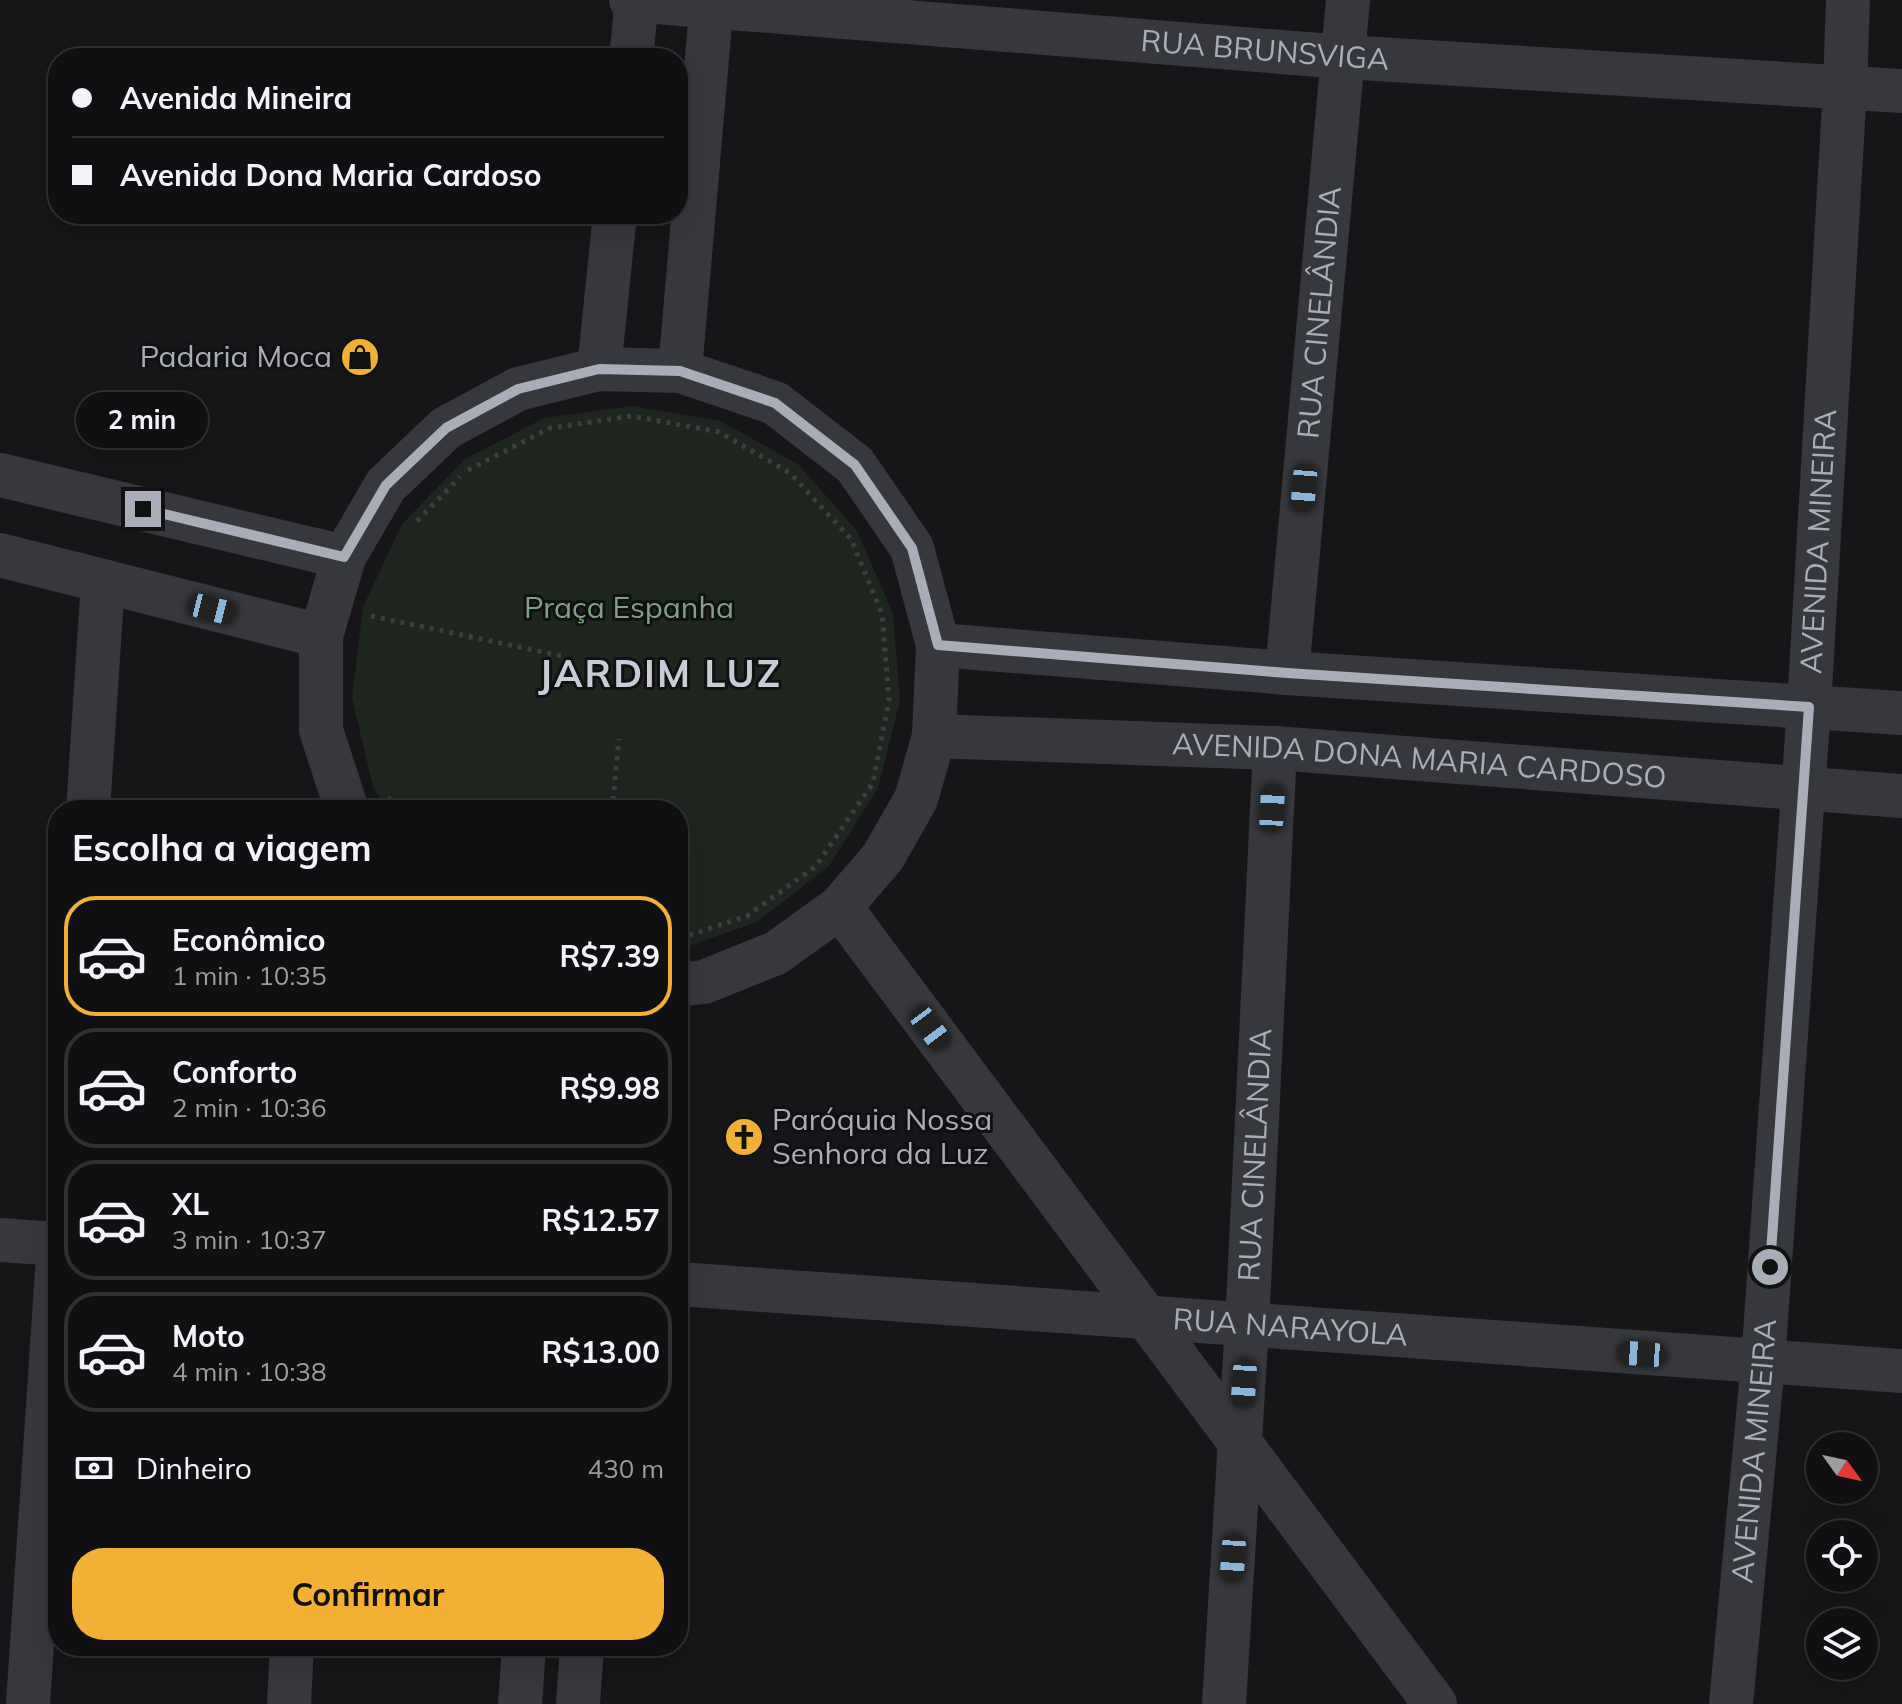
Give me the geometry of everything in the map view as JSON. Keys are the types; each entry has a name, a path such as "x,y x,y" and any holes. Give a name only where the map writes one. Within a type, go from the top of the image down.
{"street":[{"name":"RUA CINELÂNDIA","path":"1287,673 1348,0"},
{"name":"AVENIDA MINEIRA","path":"1731,1704 1763,1362 1809,707 1848,0"},
{"name":"RUA BRUNSVIGA","path":"635,1 863,10 1344,57 1902,91"},
{"path":"632,48 635,1"},
{"path":"680,371 715,3"},
{"path":"599,369 614,224"},
{"path":"364,798 321,730 321,636 344,557 386,485 446,428 518,389 599,369 680,371 775,403 855,465 912,548 938,645 934,736 916,799 883,857 840,907 776,953 704,982 688,984"},
{"path":"0,475 344,557"},
{"path":"0,555 321,636"},
{"path":"89,800 103,581"},
{"path":"938,645 1287,673 1902,713"},
{"name":"AVENIDA DONA MARIA CARDOSO","path":"934,736 1275,748 1902,796"},
{"name":"RUA CINELÂNDIA","path":"1224,1704 1247,1325 1275,748"},
{"path":"840,907 1435,1704"},
{"path":"0,1240 48,1243"},
{"name":"RUA NARAYOLA","path":"688,1285 1902,1371"},
{"path":"18,1701 48,1367"},
{"path":"289,1704 291,1656"},
{"path":"520,1704 523,1656"},
{"path":"578,1704 581,1656"}],"path":[{"path":"409,528 471,466 550,428 632,416 719,432 790,473 851,539 882,614 889,700 873,783 816,866 747,916 688,936"},
{"path":"367,629 369,612 562,656"},
{"path":"613,800 619,739"}],"green space":[{"name":"Praça Espanha","path":"632,406 720,421 798,464 857,531 893,613 900,701 878,788 829,866 757,922 688,946 688,800 381,800 373,787 352,698 363,607 402,524 465,459 544,418"}],"place":[{"name":"Padaria Moca","path":"360,357"},
{"name":"Paróquia Nossa Senhora da Luz","path":"744,1137"}],"district":[{"name":"JARDIM LUZ","path":"660,674"}],"route":[{"path":"143,509 344,557 386,485 446,428 518,389 599,369 680,371 775,403 855,465 912,548 938,645 1287,673 1809,707 1770,1267"}]}
